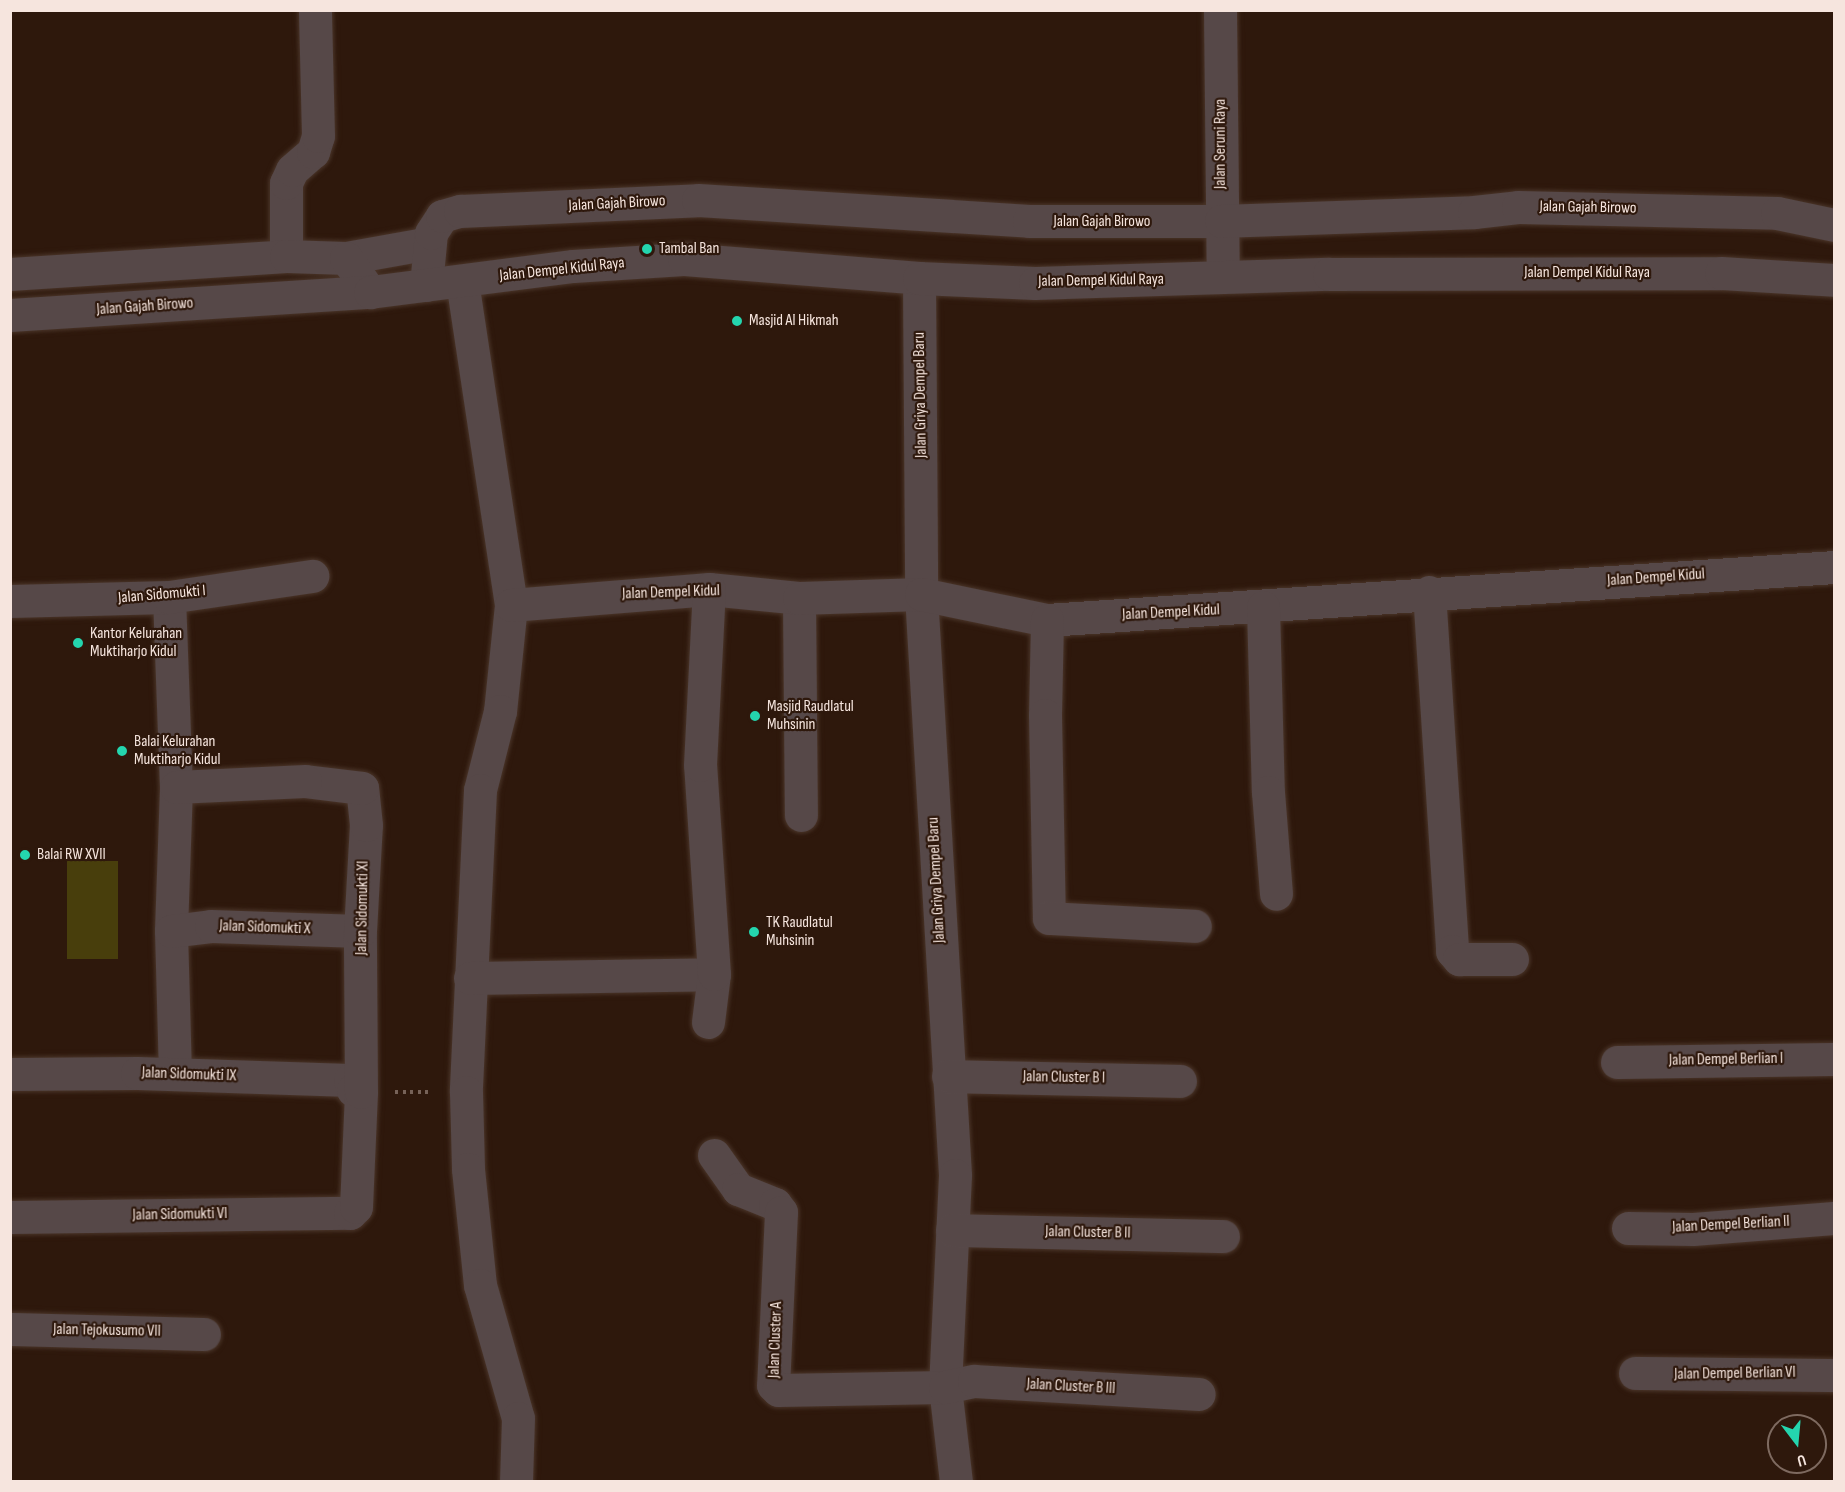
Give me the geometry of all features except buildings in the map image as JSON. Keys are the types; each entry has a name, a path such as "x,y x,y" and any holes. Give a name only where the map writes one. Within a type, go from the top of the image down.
{"street":[{"path":"286,256 286,183 292,170 313,152 318,136 315,10"},
{"name":"Jalan Seruni Raya","path":"1220,10 1223,277"},
{"name":"Jalan Gajah Birowo","path":"426,285 429,243 442,216 460,211 698,200 1029,221 1221,222 1474,212 1518,207 1776,213 1834,225"},
{"path":"10,274 286,256 346,258 429,243"},
{"path":"346,258 370,292"},
{"name":"Jalan Dempel Kidul Raya","path":"370,292 573,266 684,259 919,278 1035,283 1223,277 1721,273 1834,280"},
{"path":"153,264 155,306"},
{"name":"Jalan Griya Dempel Baru","path":"919,278 921,594 948,1076 956,1175 945,1388 956,1482"},
{"path":"462,280 511,605 500,711 480,790 466,1092 468,1169 480,1285 518,1418 516,1482"},
{"name":"Jalan Gajah Birowo","path":"10,315 370,292"},
{"name":"Jalan Dempel Kidul","path":"511,605 709,589 799,598 921,594 1047,620 1263,607 1429,592 1834,567"},
{"name":"Jalan Sidomukti I","path":"10,601 169,597 312,576"},
{"path":"708,1022 714,974 700,765 709,589"},
{"path":"1429,592 1452,951 1459,959 1512,959"},
{"path":"169,597 176,787 171,931 175,1074"},
{"path":"799,598 801,815"},
{"path":"1263,607 1268,792 1276,894"},
{"path":"1047,620 1045,715 1049,918 1195,926"},
{"name":"Jalan Sidomukti XI","path":"176,787 305,781 362,788 366,825 360,931 361,1092 356,1207 350,1213"},
{"name":"Jalan Sidomukti X","path":"171,931 211,926 360,931"},
{"path":"470,978 714,974"},
{"name":"Jalan Dempel Berlian I","path":"1617,1062 1834,1059"},
{"name":"Jalan Sidomukti IX","path":"10,1074 175,1074 350,1080 353,1090 361,1092"},
{"name":"Jalan Cluster B I","path":"948,1076 1180,1081"},
{"name":"Jalan Cluster A","path":"714,1155 738,1189 775,1204 781,1212 773,1385 778,1390 945,1388"},
{"name":"Jalan Sidomukti VI","path":"10,1217 350,1213"},
{"name":"Jalan Dempel Berlian II","path":"1628,1228 1693,1229 1834,1218"},
{"name":"Jalan Cluster B II","path":"952,1230 1223,1236"},
{"name":"Jalan Tejokusumo VII","path":"10,1329 204,1334"},
{"name":"Jalan Dempel Berlian VI","path":"1635,1373 1834,1375"},
{"name":"Jalan Cluster B III","path":"945,1388 974,1381 1199,1394"}],"path":[{"path":"361,1092 466,1092"}],"shaded area":[{"path":"67,861 118,861 118,959 67,959"}],"place":[{"name":"Tambal Ban","path":"647,249"},
{"name":"Masjid Al Hikmah","path":"737,321"},
{"name":"Kantor Kelurahan Muktiharjo Kidul","path":"78,643"},
{"name":"Masjid Raudlatul Muhsinin","path":"755,716"},
{"name":"Balai Kelurahan Muktiharjo Kidul","path":"122,751"},
{"name":"Balai RW XVII","path":"25,855"},
{"name":"TK Raudlatul Muhsinin","path":"754,932"}]}
